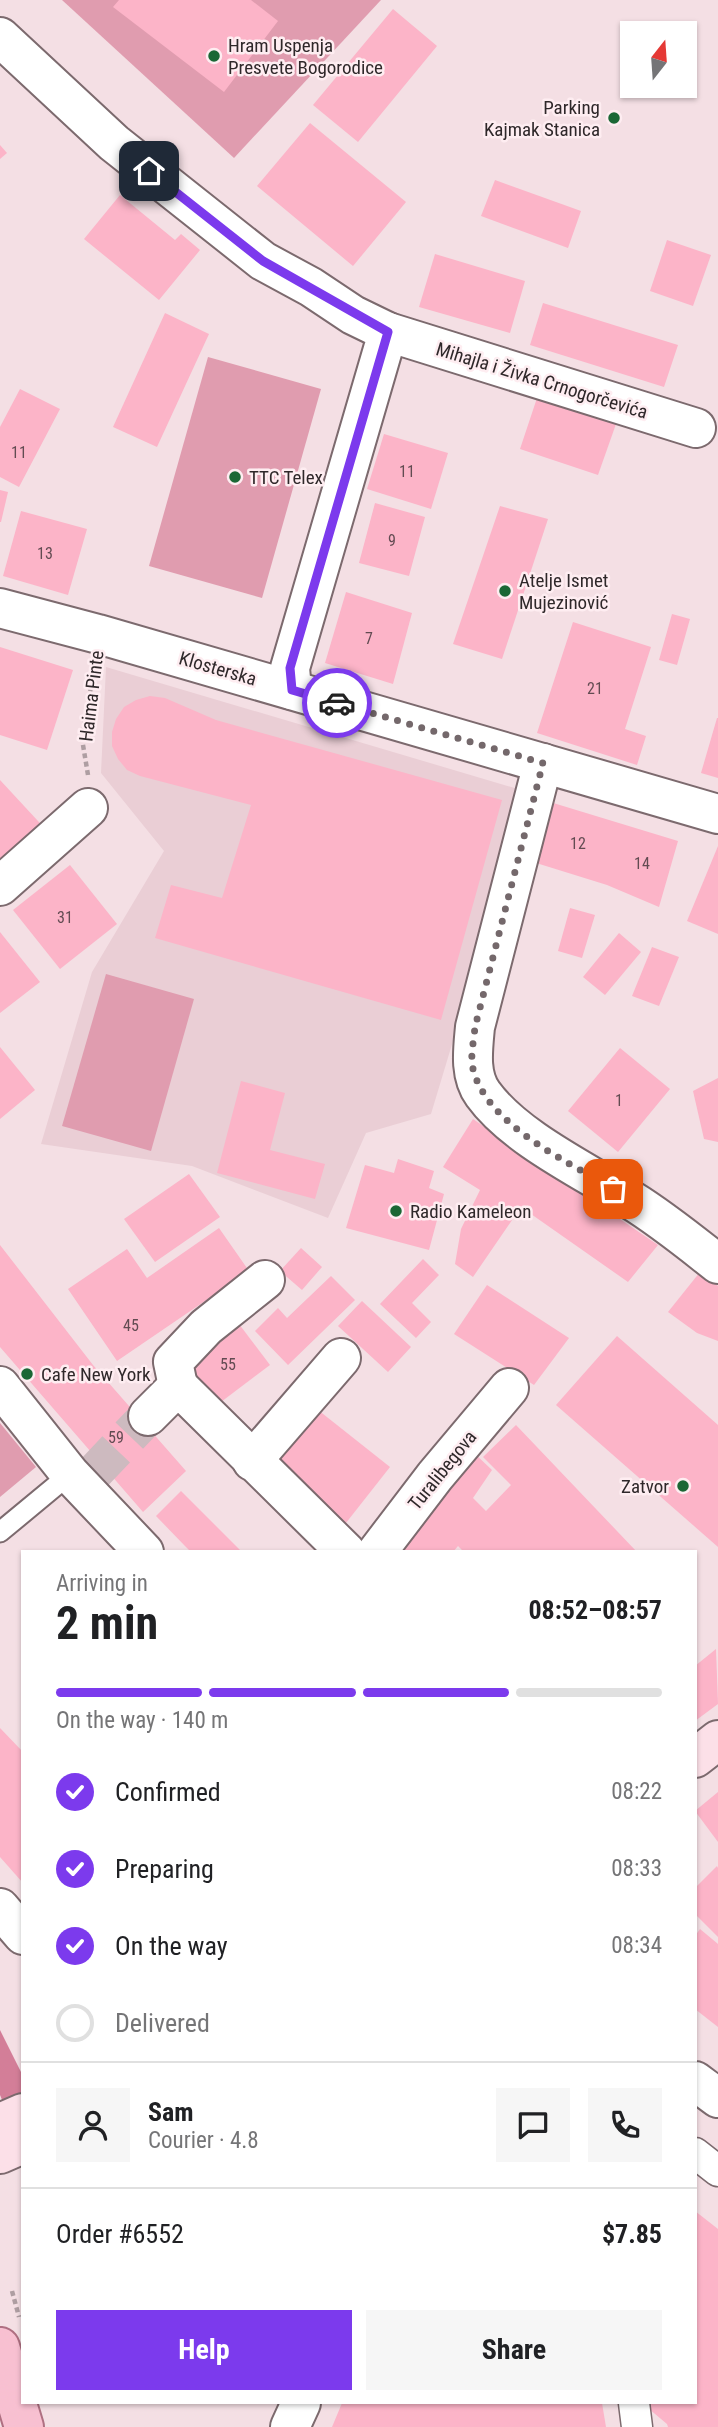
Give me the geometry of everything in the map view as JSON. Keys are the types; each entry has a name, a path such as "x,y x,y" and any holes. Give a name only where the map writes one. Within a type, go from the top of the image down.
{"main road":[{"path":"697,1756 718,1740"},
{"path":"10,2334 24,2427"}],"street":[{"name":"Mihajla i Živka Crnogorčevića","path":"0,37 114,143 263,261 388,332 696,428"},
{"path":"292,690 290,668 388,332"},
{"name":"Klosterska","path":"0,608 718,814"},
{"path":"543,763 475,1027 472,1063 482,1093 510,1123 635,1202 718,1264"},
{"path":"0,886 88,808"},
{"path":"265,1280 206,1326 173,1362 178,1386 344,1550"},
{"path":"253,1461 341,1358"},
{"path":"0,1386 142,1550"},
{"path":"148,1416 178,1386"},
{"name":"Turalibegova","path":"379,1550 435,1476 509,1388"},
{"path":"0,1908 21,1933"},
{"path":"697,2082 718,2098"},
{"path":"697,2155 718,2171"},
{"path":"634,2404 637,2427"}],"lane":[{"path":"0,1532 80,1479"}],"path":[{"name":"Haima Pinte","path":"88,808 89,779 82,739 98,634"},
{"path":"10,2334 12,2291"}],"shaded area":[{"path":"62,0 381,0 234,158"},
{"name":"TTC Telex","path":"208,357 321,389 262,598 149,566"},
{"path":"106,667 528,792 431,1114 366,1133 328,1218 192,1166 41,1144 92,972 164,851 101,773"},
{"path":"106,974 194,999 151,1151 62,1126"},
{"path":"0,1423 36,1467 0,1497"},
{"path":"0,2030 21,2072 21,2144 0,2095"}],"building":[{"name":"Hram Uspenja Presvete Bogorodice","path":"119,0 251,0 278,21 224,92 113,7"},
{"path":"393,9 437,46 358,142 313,105"},
{"path":"310,123 406,202 353,266 257,186"},
{"path":"0,145 7,153 0,159"},
{"path":"495,180 581,211 568,248 481,216"},
{"path":"120,195 175,240 181,234 200,250 159,300 84,239"},
{"path":"667,240 711,255 693,306 650,291"},
{"path":"435,254 525,281 510,333 419,307"},
{"path":"543,303 678,345 664,387 530,345"},
{"path":"165,313 209,334 157,447 113,427"},
{"path":"20,389 60,409 19,487 0,477 0,427"},
{"path":"537,398 616,424 598,475 520,449"},
{"path":"384,434 448,453 431,509 367,489"},
{"path":"0,490 8,492 1,522 0,522"},
{"path":"375,503 425,517 409,576 359,563"},
{"path":"500,506 548,519 502,659 453,644"},
{"path":"21,511 87,529 68,595 3,576"},
{"path":"346,592 412,613 393,684 325,663"},
{"path":"672,614 690,619 677,665 659,660"},
{"path":"573,622 651,647 625,729 646,736 637,765 537,733"},
{"path":"0,647 73,670 47,750 0,735"},
{"path":"150,696 165,698 216,720 502,800 441,1020 155,938 171,885 222,898 251,805 140,776 127,770 112,746 116,719 124,707"},
{"path":"718,718 718,778 701,773"},
{"path":"0,780 50,834 0,880"},
{"path":"550,802 678,841 659,907 607,885 533,862"},
{"path":"718,846 718,934 687,921"},
{"path":"70,865 117,924 60,969 13,910"},
{"path":"570,908 595,915 582,958 558,951"},
{"path":"0,932 40,982 0,1013"},
{"path":"619,933 641,952 605,995 583,977"},
{"path":"652,947 679,957 659,1006 632,996"},
{"path":"0,1047 35,1090 0,1119"},
{"path":"620,1048 670,1089 618,1152 568,1111"},
{"path":"718,1078 718,1142 704,1139 693,1091"},
{"path":"241,1081 285,1093 270,1150 325,1164 315,1199 217,1173"},
{"path":"473,1119 658,1245 628,1282 521,1207 473,1277 455,1264 461,1229 480,1190 443,1167"},
{"name":"Radio Kameleon","path":"398,1159 434,1171 429,1188 444,1194 429,1250 346,1228 365,1165 394,1173"},
{"path":"189,1174 220,1217 155,1262 124,1219"},
{"path":"219,1228 249,1271 117,1361 68,1289 127,1249 147,1278"},
{"path":"0,1245 93,1365 186,1471 143,1512 0,1347"},
{"path":"301,1248 322,1267 302,1290 280,1271"},
{"path":"423,1259 439,1275 412,1303 431,1322 416,1338 380,1304"},
{"path":"700,1272 718,1286 718,1341 697,1333 668,1312"},
{"path":"331,1276 355,1300 288,1365 255,1331 278,1308 287,1318"},
{"path":"487,1285 569,1338 534,1385 454,1334"},
{"path":"362,1301 411,1347 388,1372 338,1326"},
{"path":"239,1324 270,1365 217,1405 186,1364"},
{"name":"Zatvor","path":"617,1336 718,1425 718,1547 556,1405"},
{"path":"313,1406 390,1467 342,1528 265,1467"},
{"path":"516,1425 635,1550 462,1550 458,1546 455,1550 400,1550 453,1484 444,1474 471,1450 492,1470 473,1498 486,1511 511,1485 483,1457"},
{"path":"181,1491 240,1550 189,1550 156,1516"},
{"path":"716,1649 718,1704 697,1720 697,1664"},
{"path":"0,1728 21,1750 21,1881 0,1857"},
{"path":"718,1792 718,1842 697,1814 697,1809"},
{"path":"717,1866 718,1937 697,1916 697,1886"},
{"path":"700,1929 718,1944 718,2027 697,2011 697,1933"},
{"path":"697,2213 718,2229 718,2427 668,2427 643,2404 697,2404"},
{"path":"342,2404 602,2404 606,2427 332,2427"}],"tunnel":[{"path":"90,1477 148,1416"}],"way so far":[{"path":"337,703 543,763 475,1027 472,1063 482,1093 510,1123 613,1189"}],"place":[{"name":"Hram Uspenja Presvete Bogorodice","path":"214,56"},
{"name":"Parking Kajmak Stanica","path":"614,118"},
{"name":"TTC Telex","path":"235,477"},
{"name":"Atelje Ismet Mujezinović","path":"505,591"},
{"name":"Radio Kameleon","path":"396,1211"},
{"name":"Cafe New York","path":"27,1374"},
{"name":"Zatvor","path":"683,1486"}],"route":[{"path":"149,171 263,261 388,332 290,668 292,690 337,703"}]}
